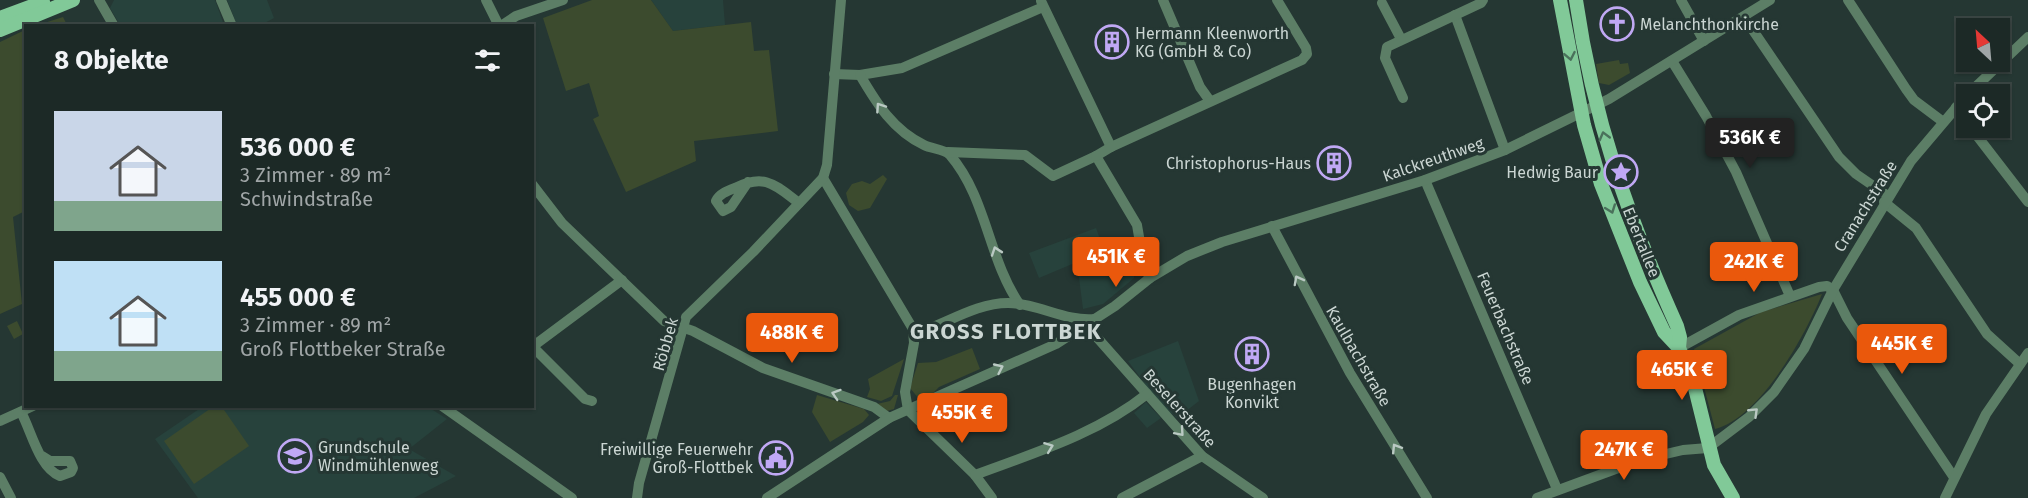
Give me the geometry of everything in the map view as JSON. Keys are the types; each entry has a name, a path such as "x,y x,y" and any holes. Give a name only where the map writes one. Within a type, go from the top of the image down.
{"main road":[{"path":"0,18 50,0"},
{"path":"0,30 73,0"},
{"name":"Ebertallee","path":"1560,0 1581,113 1601,184 1624,247 1664,332 1679,348 1705,422 1708,448 1714,465 1733,498"},
{"name":"Ebertallee","path":"1576,0 1596,105 1626,206 1677,326 1680,337 1679,348"}],"street":[{"path":"99,0 113,24"},
{"path":"221,0 231,23"},
{"path":"486,0 499,24"},
{"path":"503,24 516,16 563,0"},
{"path":"841,0 827,165 823,178 908,318 914,334 905,387 908,410 975,475 992,498"},
{"path":"1163,0 1200,87 1210,101"},
{"path":"860,75 889,120 924,145 948,152 1025,155 1051,176 1302,60 1307,54 1277,0"},
{"path":"1403,98 1385,58 1387,47 1483,0"},
{"path":"1681,0 1704,41"},
{"name":"Kalckreuthweg","path":"767,498 889,418 1068,337 1150,278 1206,248 1425,180 1505,150 1596,105 1770,0"},
{"path":"1848,0 1906,89 1914,99 1942,121"},
{"path":"834,74 860,75 902,68 1042,3 1110,147"},
{"path":"1382,3 1401,39"},
{"path":"1455,15 1505,150"},
{"path":"1744,17 1839,157 1909,219 1987,334 2020,364"},
{"name":"Cranachstraße","path":"1979,84 2028,37"},
{"path":"1672,61 1706,116 1736,172 1790,296"},
{"name":"Cranachstraße","path":"1708,448 1749,417 1774,392 1804,349 1833,290 1886,199 1942,121 1956,107"},
{"path":"1979,138 2028,202"},
{"path":"948,152 968,180 1000,264 1020,305"},
{"path":"1096,156 1137,225 1143,263 1150,278"},
{"name":"Röbbek","path":"637,498 639,483 672,374 686,317 753,252 823,178"},
{"name":"Feuerbachstraße","path":"1425,180 1557,489"},
{"path":"748,182 771,182 799,203"},
{"path":"534,190 562,224 664,321 683,328 763,368 874,407 889,418"},
{"name":"Kaulbachstraße","path":"1272,226 1277,241 1350,374 1427,498"},
{"path":"534,346 622,280"},
{"path":"1679,348 1739,315 1824,286 1833,290 1847,318 1953,476"},
{"path":"914,334 978,309 1003,304 1020,305 1091,322"},
{"path":"1065,317 1068,324 1068,337"},
{"name":"Beselerstraße","path":"1091,322 1147,394 1202,456 1263,498"},
{"path":"534,348 585,399 592,401"},
{"path":"1945,498 1953,476 1986,414 2028,353"},
{"path":"975,475 1064,441 1120,416 1147,394"},
{"path":"0,421 29,408"},
{"path":"446,408 572,498"},
{"path":"21,412 42,456"},
{"path":"1537,498 1640,460 1683,450 1708,448"},
{"path":"1122,498 1202,456"},
{"path":"0,477 11,498"}],"shaded area":[{"path":"114,0 215,0 223,22 218,24 119,24 110,8"},
{"path":"227,0 267,0 274,18 263,24 237,24"},
{"path":"592,0 651,0 673,31 751,22 754,51 769,50 778,131 694,141 696,161 626,192 593,119 599,116 589,83 566,91 543,18"},
{"path":"651,0 723,0 725,25 673,31"},
{"path":"63,17 66,24 41,24"},
{"path":"24,30 24,212 13,217 22,304 0,314 0,42"},
{"path":"1619,60 1620,64 1628,63 1630,73 1609,85 1599,83 1596,64"},
{"path":"883,175 887,179 870,208 858,211 849,205 846,193 852,184 862,181 870,184"},
{"path":"1096,228 1107,258 1136,255 1134,278 1103,304 1083,309 1077,262 1039,278 1029,253"},
{"path":"1822,294 1793,351 1764,392 1732,422 1715,429 1694,349 1761,312"},
{"path":"17,321 23,334 14,339 7,326"},
{"path":"1178,341 1199,401 1177,418 1159,403 1128,361"},
{"path":"972,348 980,369 939,387 930,396 920,400 910,388 918,363 936,362"},
{"path":"904,359 892,396 881,401 867,397 870,389 868,379"},
{"path":"817,395 864,409 869,415 863,422 830,442 812,412"},
{"path":"898,395 894,409 887,411 877,404 890,401"},
{"path":"1146,402 1161,418 1147,428 1134,413"},
{"name":"Grundschule Windmühlenweg","path":"201,408 430,408 447,419 409,449 456,476 414,498 198,498 155,439"},
{"path":"211,408 223,408 249,446 194,484 164,441"}],"place":[{"name":"Melanchthonkirche","path":"1617,24"},
{"name":"Hermann Kleenworth KG (GmbH & Co)","path":"1112,42"},
{"name":"Christophorus-Haus","path":"1334,163"},
{"name":"Hedwig Baur","path":"1621,172"},
{"name":"Bugenhagen Konvikt","path":"1252,354"},
{"name":"Grundschule Windmühlenweg","path":"295,456"},
{"name":"Freiwillige Feuerwehr Groß-Flottbek","path":"776,458"}],"district":[{"name":"GROSS FLOTTBEK","path":"1006,331"}]}
